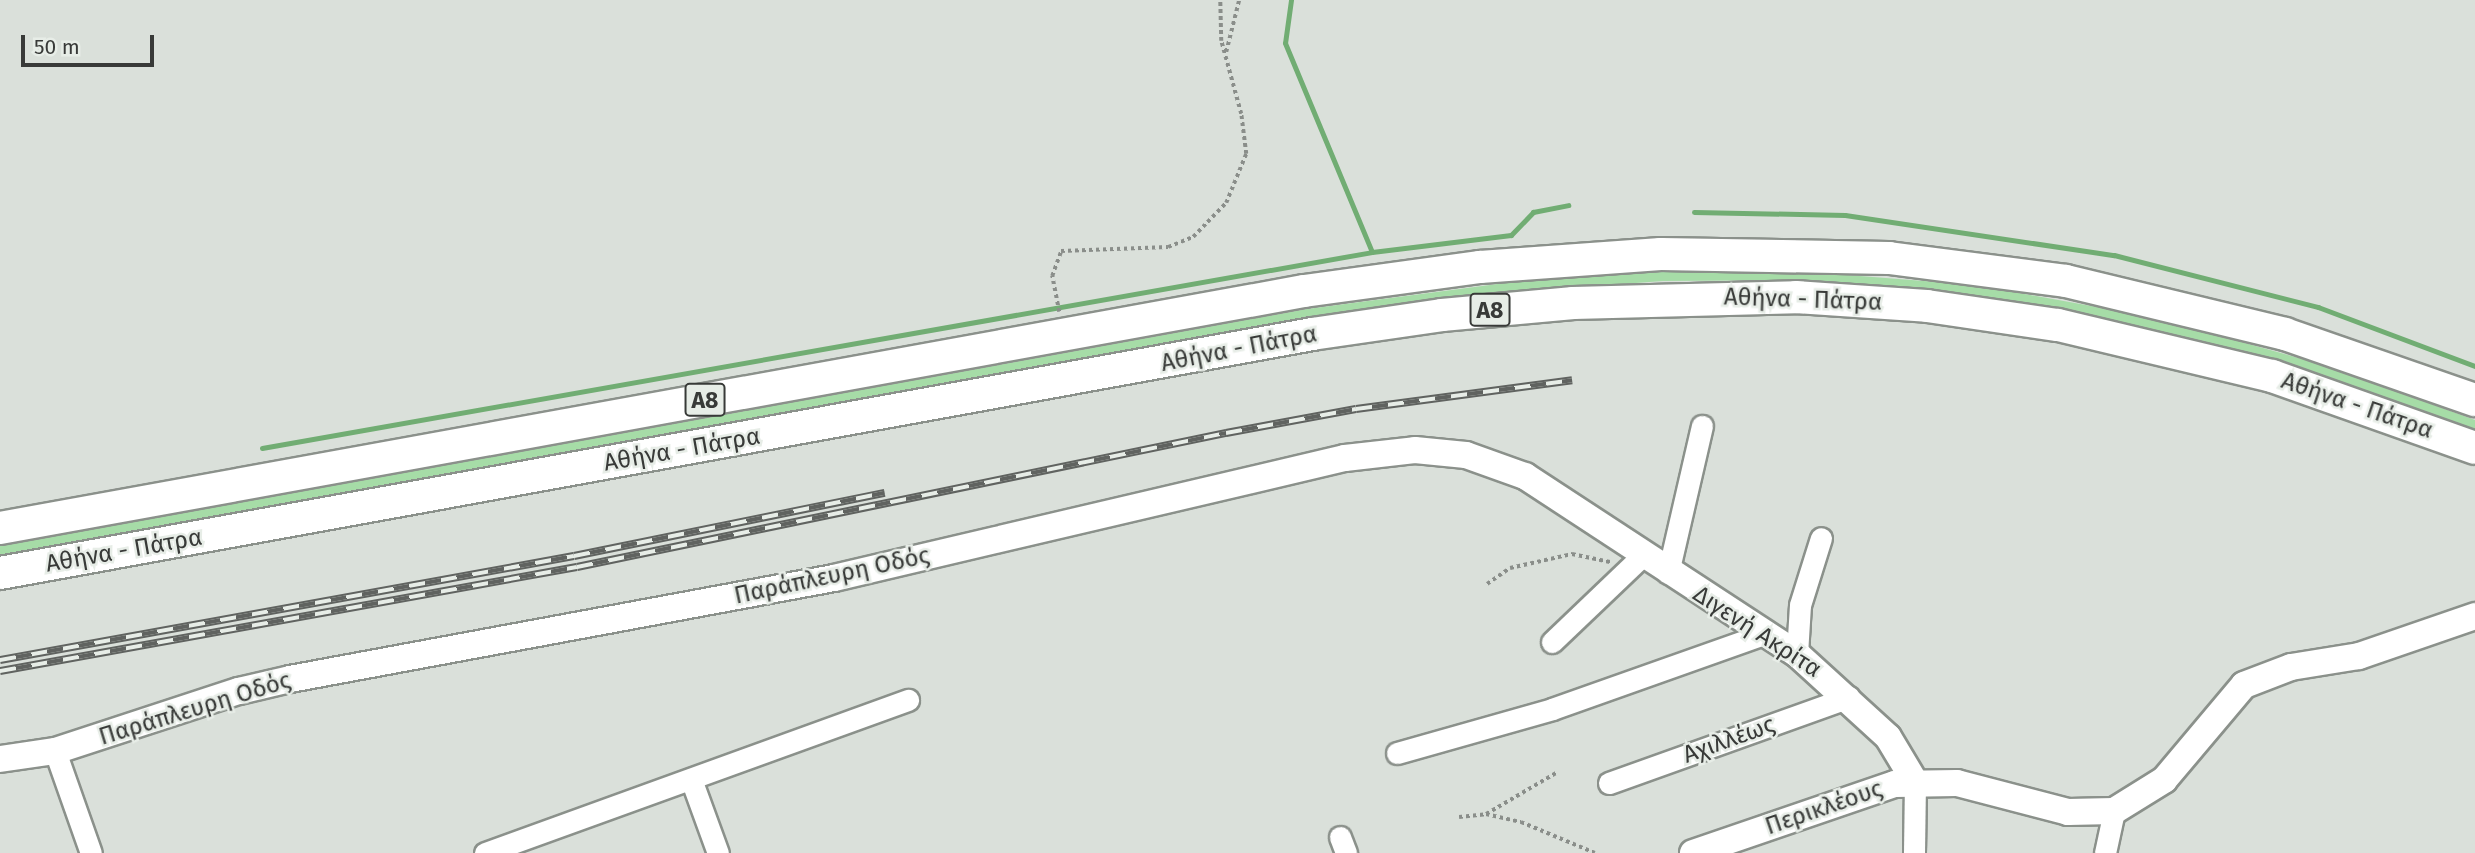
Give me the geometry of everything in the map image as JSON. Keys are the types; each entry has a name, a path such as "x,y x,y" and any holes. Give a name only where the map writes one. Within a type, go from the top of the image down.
{"highway":[{"name":"Αθήνα - Πάτρα","path":"0,528 1304,291 1480,267 1661,254 1866,257 2066,281 2285,334 2475,400"},
{"name":"Αθήνα - Πάτρα","path":"0,573 1312,334 1442,315 1609,301 1796,297 1927,306 2058,325 2272,376 2475,449"}],"main road":[{"name":"Παράπλευρη Οδός","path":"0,759 55,751 264,685 834,578 1389,450 1466,455 1525,476 1636,561"},
{"name":"Διγενή Ακρίτα","path":"1636,561 1668,573 1761,635 1797,654 1849,697 1888,737 1915,782"},
{"path":"1915,782 1977,786 2068,811 2114,811 2164,780 2244,685 2291,667 2359,656 2475,616"},
{"name":"Περικλέους","path":"1693,853 1879,788 1915,782"}],"street":[{"path":"1668,573 1702,426"},
{"path":"1797,654 1800,605 1821,538"},
{"path":"1552,642 1636,561"},
{"path":"1397,753 1552,709 1761,635"},
{"name":"Αχιλλέως","path":"1609,783 1849,697"},
{"path":"485,853 908,700"},
{"path":"55,751 91,853"},
{"path":"691,779 718,853"},
{"path":"1914,853 1915,782"},
{"path":"2105,853 2114,811"}],"path":[{"path":"1059,313 1052,276 1061,251 1168,247 1193,237 1226,203 1246,154 1226,53 1221,41 1220,0"},
{"path":"1226,53 1238,0"},
{"path":"1487,583 1510,568 1572,554 1636,561"},
{"path":"1486,814 1556,773"},
{"path":"1459,817 1486,814 1521,822 1595,853"}],"green space":[{"path":"1796,271 1975,285 2152,317 2324,365 2475,420 2475,430 2279,361 2063,308 1887,286 1797,280 1663,281 1485,294 1310,318 0,555 0,546 1307,309 1528,280 1662,272"}],"waterway":[{"path":"1291,0 1285,43 1372,252"},
{"path":"262,448 1372,252 1511,235 1533,212 1568,205"},
{"path":"1694,212 1845,215 2114,255 2318,307 2475,366"}],"railway":[{"path":"0,671 577,567 1226,433 1356,409 1572,380"},
{"path":"0,660 574,556 885,493"}]}
